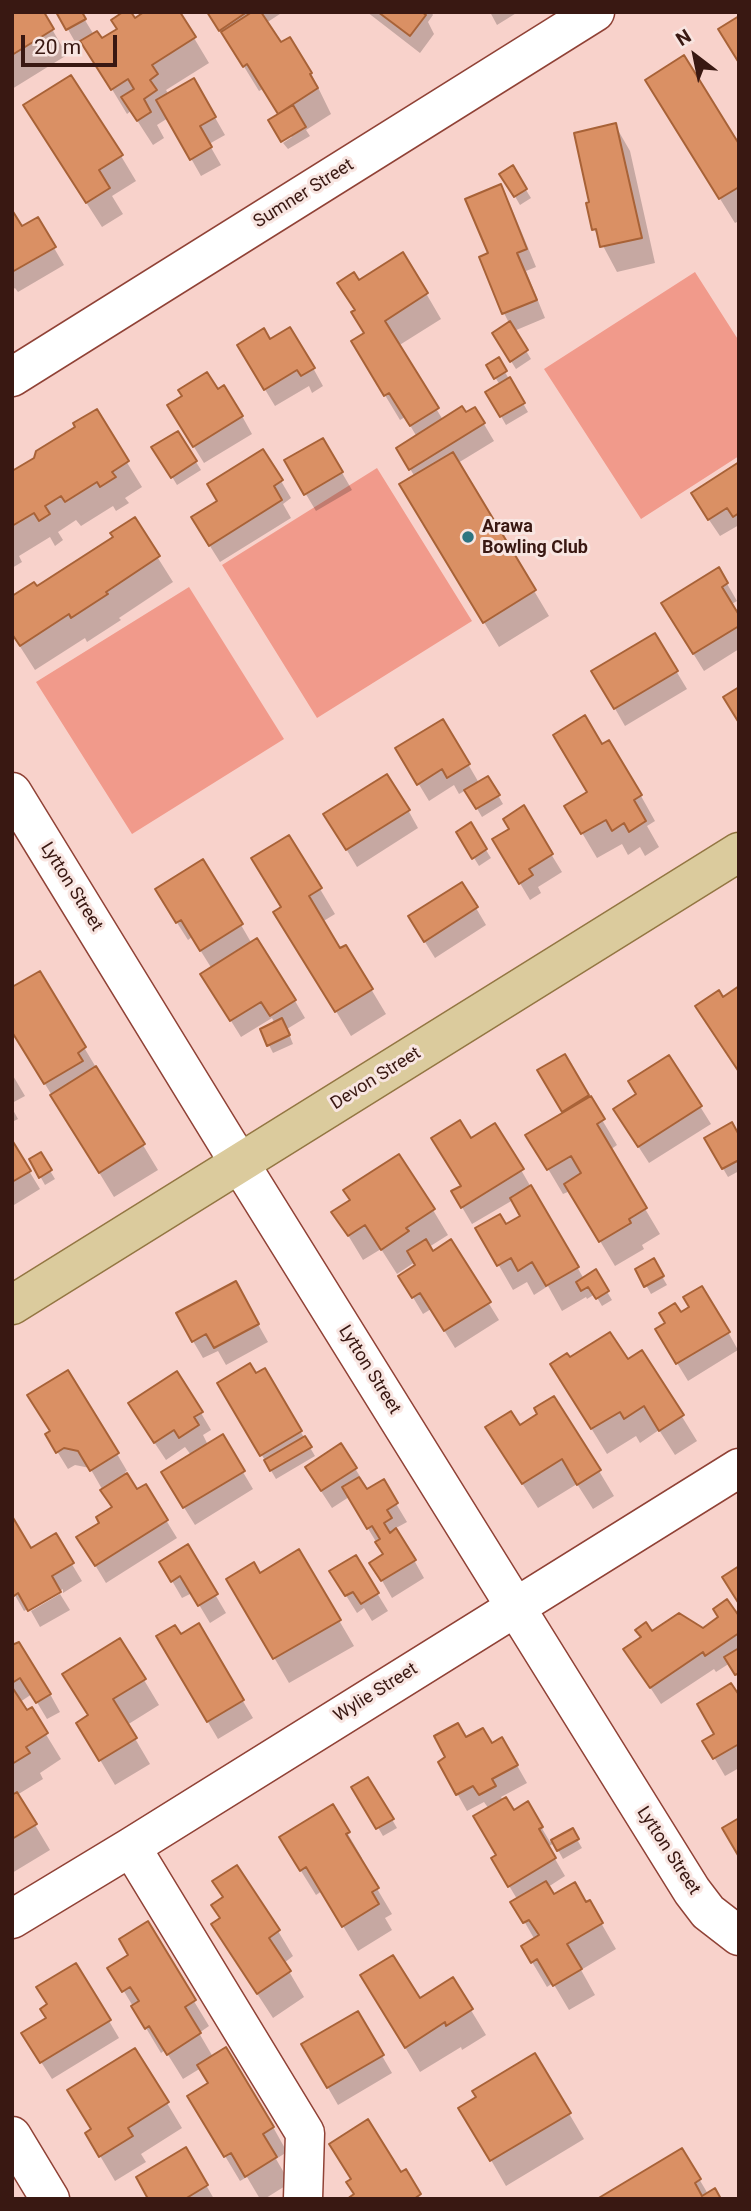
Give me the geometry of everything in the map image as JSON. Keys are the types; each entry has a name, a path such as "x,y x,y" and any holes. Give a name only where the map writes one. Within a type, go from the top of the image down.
{"main road":[{"name":"Devon Street","path":"12,1305 739,852"}],"street":[{"name":"Sumner Street","path":"12,377 595,12"},
{"name":"Lytton Street","path":"12,792 692,1891 708,1912 739,1936"},
{"name":"Wylie Street","path":"12,1919 739,1468"},
{"path":"131,1847 305,2133 303,2199"},
{"path":"12,2136 50,2199"}],"shaded area":[{"path":"695,272 739,341 739,456 641,519 544,369"},
{"path":"377,468 472,621 317,718 222,565"},
{"path":"189,587 284,739 132,834 36,682"}],"building":[{"path":"12,12 44,12 54,29 12,55"},
{"path":"56,12 82,12 86,19 66,30"},
{"path":"123,12 131,12 135,18 144,12 180,12 196,37 152,65 158,74 150,80 157,90 144,99 151,112 137,121 121,97 134,89 128,79 111,90 80,41 97,31 102,38 117,29 111,20"},
{"path":"207,12 247,12 219,31"},
{"path":"252,12 261,12 281,42 290,37 318,88 278,114 247,64 243,67 221,32"},
{"path":"378,12 422,12 426,15 410,36"},
{"path":"739,16 739,63 718,29"},
{"path":"684,55 739,144 739,187 719,199 645,80"},
{"path":"71,75 123,155 99,170 110,188 86,203 23,105"},
{"path":"194,78 216,117 200,126 212,147 190,160 156,100"},
{"path":"293,105 306,127 281,142 268,120"},
{"path":"616,123 642,238 600,247 596,229 592,230 586,203 589,202 574,133"},
{"path":"513,165 527,189 514,197 499,174"},
{"path":"501,184 527,249 517,253 537,300 502,314 479,257 488,253 465,199"},
{"path":"12,210 22,226 38,217 56,247 12,272"},
{"path":"403,252 428,293 385,321 439,408 410,426 389,393 384,396 351,341 364,333 351,312 355,310 337,283 354,272 359,280"},
{"path":"510,321 528,350 510,362 492,333"},
{"path":"290,327 315,368 301,376 297,370 264,390 237,345 264,328 270,339"},
{"path":"499,357 507,371 494,379 486,365"},
{"path":"207,372 218,389 224,385 243,416 193,447 167,405 182,396 178,390"},
{"path":"510,377 525,403 500,417 485,392"},
{"path":"462,406 466,412 475,407 485,423 409,470 396,448"},
{"path":"97,409 129,461 112,472 116,477 100,487 97,482 65,502 61,496 45,506 50,514 39,521 34,513 12,526 12,471 34,458 36,451 75,427 73,423"},
{"path":"178,431 197,461 171,478 151,447"},
{"path":"323,438 343,472 304,495 284,460"},
{"path":"263,449 283,480 274,486 282,500 209,546 191,517 217,501 207,484"},
{"name":"Arawa Bowling Club","path":"453,452 536,590 483,623 399,484"},
{"path":"739,462 739,513 733,517 727,508 708,520 691,493"},
{"path":"135,517 160,556 71,618 69,614 20,646 12,634 12,596 34,582 37,586 113,537 110,533"},
{"path":"719,567 728,583 722,587 739,615 739,626 693,654 661,603"},
{"path":"655,633 678,671 614,709 591,671"},
{"path":"739,687 739,723 723,697"},
{"path":"585,715 602,744 609,740 642,795 634,800 646,821 629,832 624,823 612,831 606,820 581,834 564,806 587,792 553,735"},
{"path":"443,719 470,764 447,778 442,769 417,785 395,748"},
{"path":"387,774 410,810 346,850 323,814"},
{"path":"488,776 500,795 476,809 464,790"},
{"path":"524,805 553,854 529,869 533,875 519,884 492,839 509,829 503,819"},
{"path":"471,822 487,849 472,859 456,832"},
{"path":"289,835 322,888 309,896 340,948 346,945 373,989 335,1012 273,912 281,907 251,858"},
{"path":"203,859 243,924 200,951 181,920 176,923 155,889"},
{"path":"462,882 478,907 424,942 408,916"},
{"path":"257,938 296,1000 270,1016 261,1002 230,1021 200,974"},
{"path":"40,971 86,1047 78,1053 83,1061 44,1084 12,1032 12,987"},
{"path":"739,986 739,1072 695,1006 719,990 723,997"},
{"path":"282,1018 290,1035 267,1046 260,1029"},
{"path":"565,1054 589,1095 562,1112 537,1070"},
{"path":"669,1055 702,1106 638,1147 613,1109 636,1094 628,1081"},
{"path":"96,1066 145,1144 99,1173 50,1095"},
{"path":"591,1096 605,1119 597,1124 647,1208 629,1219 631,1223 599,1242 564,1184 581,1173 571,1156 547,1170 525,1135"},
{"path":"460,1120 471,1138 495,1123 524,1169 461,1208 451,1191 461,1186 431,1138"},
{"path":"732,1122 739,1135 739,1160 722,1169 704,1138"},
{"path":"12,1140 31,1171 12,1182"},
{"path":"41,1152 52,1170 39,1178 29,1159"},
{"path":"399,1154 435,1209 406,1228 409,1231 381,1250 365,1225 348,1236 331,1212 350,1200 343,1190"},
{"path":"531,1185 579,1267 546,1286 532,1262 518,1271 511,1258 497,1266 475,1228 500,1214 506,1224 520,1216 510,1198"},
{"path":"426,1239 433,1251 451,1239 491,1302 444,1331 420,1293 412,1298 398,1276 415,1265 407,1251"},
{"path":"654,1258 664,1276 644,1287 635,1269"},
{"path":"596,1269 609,1291 596,1299 588,1287 581,1291 576,1282"},
{"path":"236,1281 259,1324 214,1348 206,1334 192,1342 176,1313"},
{"path":"702,1286 730,1332 676,1364 655,1329 665,1323 659,1313 675,1303 681,1312 689,1307 683,1297"},
{"path":"610,1332 628,1359 642,1350 684,1415 659,1431 644,1406 624,1419 620,1412 591,1429 550,1364 567,1353 570,1357"},
{"path":"250,1363 256,1373 265,1368 302,1431 260,1456 217,1383"},
{"path":"68,1370 119,1453 90,1471 78,1451 64,1448 56,1453 45,1434 50,1431 27,1395"},
{"path":"177,1371 203,1412 194,1417 199,1425 179,1438 174,1430 154,1443 128,1403"},
{"path":"554,1396 601,1470 577,1485 562,1459 522,1484 485,1427 511,1411 520,1425 537,1414 534,1408"},
{"path":"223,1434 245,1471 183,1508 161,1472"},
{"path":"305,1436 312,1447 270,1471 264,1460"},
{"path":"341,1443 357,1468 321,1491 305,1467"},
{"path":"127,1473 137,1489 146,1484 168,1520 95,1566 76,1537 99,1523 96,1517 112,1507 100,1490"},
{"path":"359,1477 367,1489 384,1479 398,1503 387,1510 392,1518 384,1523 390,1533 396,1528 416,1560 381,1581 369,1563 383,1554 375,1542 380,1539 372,1526 367,1529 342,1487"},
{"path":"12,1516 31,1548 56,1533 74,1563 52,1576 61,1592 28,1611 18,1593 14,1596 12,1593"},
{"path":"188,1544 218,1594 198,1606 180,1576 171,1582 159,1562"},
{"path":"299,1549 341,1620 273,1659 226,1579 254,1562 260,1573"},
{"path":"356,1555 379,1593 361,1604 353,1592 345,1596 329,1571"},
{"path":"739,1566 739,1604 722,1577"},
{"path":"727,1599 739,1616 739,1633 705,1656 703,1652 650,1688 623,1649 641,1637 635,1630 646,1622 652,1631 679,1613 703,1628 718,1617 713,1609"},
{"path":"199,1623 244,1700 207,1722 156,1636 175,1625 181,1634"},
{"path":"120,1638 146,1679 113,1699 137,1738 99,1761 76,1723 88,1715 62,1674"},
{"path":"19,1642 51,1694 36,1703 20,1678 12,1683 12,1645"},
{"path":"739,1648 739,1673 735,1675 724,1657"},
{"path":"731,1683 739,1695 739,1744 713,1759 702,1741 714,1734 697,1704"},
{"path":"12,1687 27,1710 32,1707 48,1733 26,1747 30,1753 12,1764"},
{"path":"458,1723 466,1737 483,1728 492,1743 502,1737 518,1765 492,1779 496,1786 479,1795 473,1786 456,1795 438,1762 445,1757 434,1736"},
{"path":"368,1777 394,1819 376,1829 351,1787"},
{"path":"17,1792 37,1824 12,1839 12,1795"},
{"path":"506,1797 514,1810 528,1801 543,1827 539,1829 556,1858 508,1887 491,1858 496,1855 473,1816"},
{"path":"333,1804 350,1832 346,1834 379,1888 372,1892 379,1904 342,1927 306,1867 300,1871 279,1837"},
{"path":"739,1818 739,1857 722,1828"},
{"path":"573,1828 579,1839 557,1851 551,1840"},
{"path":"237,1865 280,1930 269,1938 291,1971 257,1994 211,1924 220,1918 211,1905 223,1897 212,1881"},
{"path":"546,1881 554,1894 575,1882 586,1902 590,1900 603,1923 567,1944 582,1969 553,1986 537,1959 531,1963 521,1946 539,1935 529,1920 523,1923 510,1902"},
{"path":"148,1921 196,2000 185,2007 201,2033 167,2055 149,2026 145,2029 131,2006 139,2001 130,1987 122,1992 107,1968 128,1955 119,1939"},
{"path":"393,1955 420,1998 453,1977 473,2009 446,2026 445,2022 405,2048 360,1975"},
{"path":"76,1963 111,2020 40,2063 21,2033 46,2018 40,2009 47,2004 36,1987"},
{"path":"358,2011 384,2055 327,2088 301,2044"},
{"path":"226,2047 274,2127 263,2134 277,2157 245,2177 231,2153 224,2157 187,2096 208,2083 197,2065"},
{"path":"135,2048 169,2102 128,2128 133,2136 99,2157 85,2133 91,2129 67,2090"},
{"path":"535,2053 571,2113 490,2161 458,2108 476,2097 472,2091"},
{"path":"368,2119 401,2172 406,2169 421,2194 414,2199 347,2199 354,2194 346,2182 351,2179 329,2144"},
{"path":"186,2147 208,2185 185,2199 148,2199 136,2177"},
{"path":"682,2148 701,2179 695,2183 702,2196 715,2188 721,2199 597,2199"}],"place":[{"name":"Arawa Bowling Club","path":"468,537"}]}
